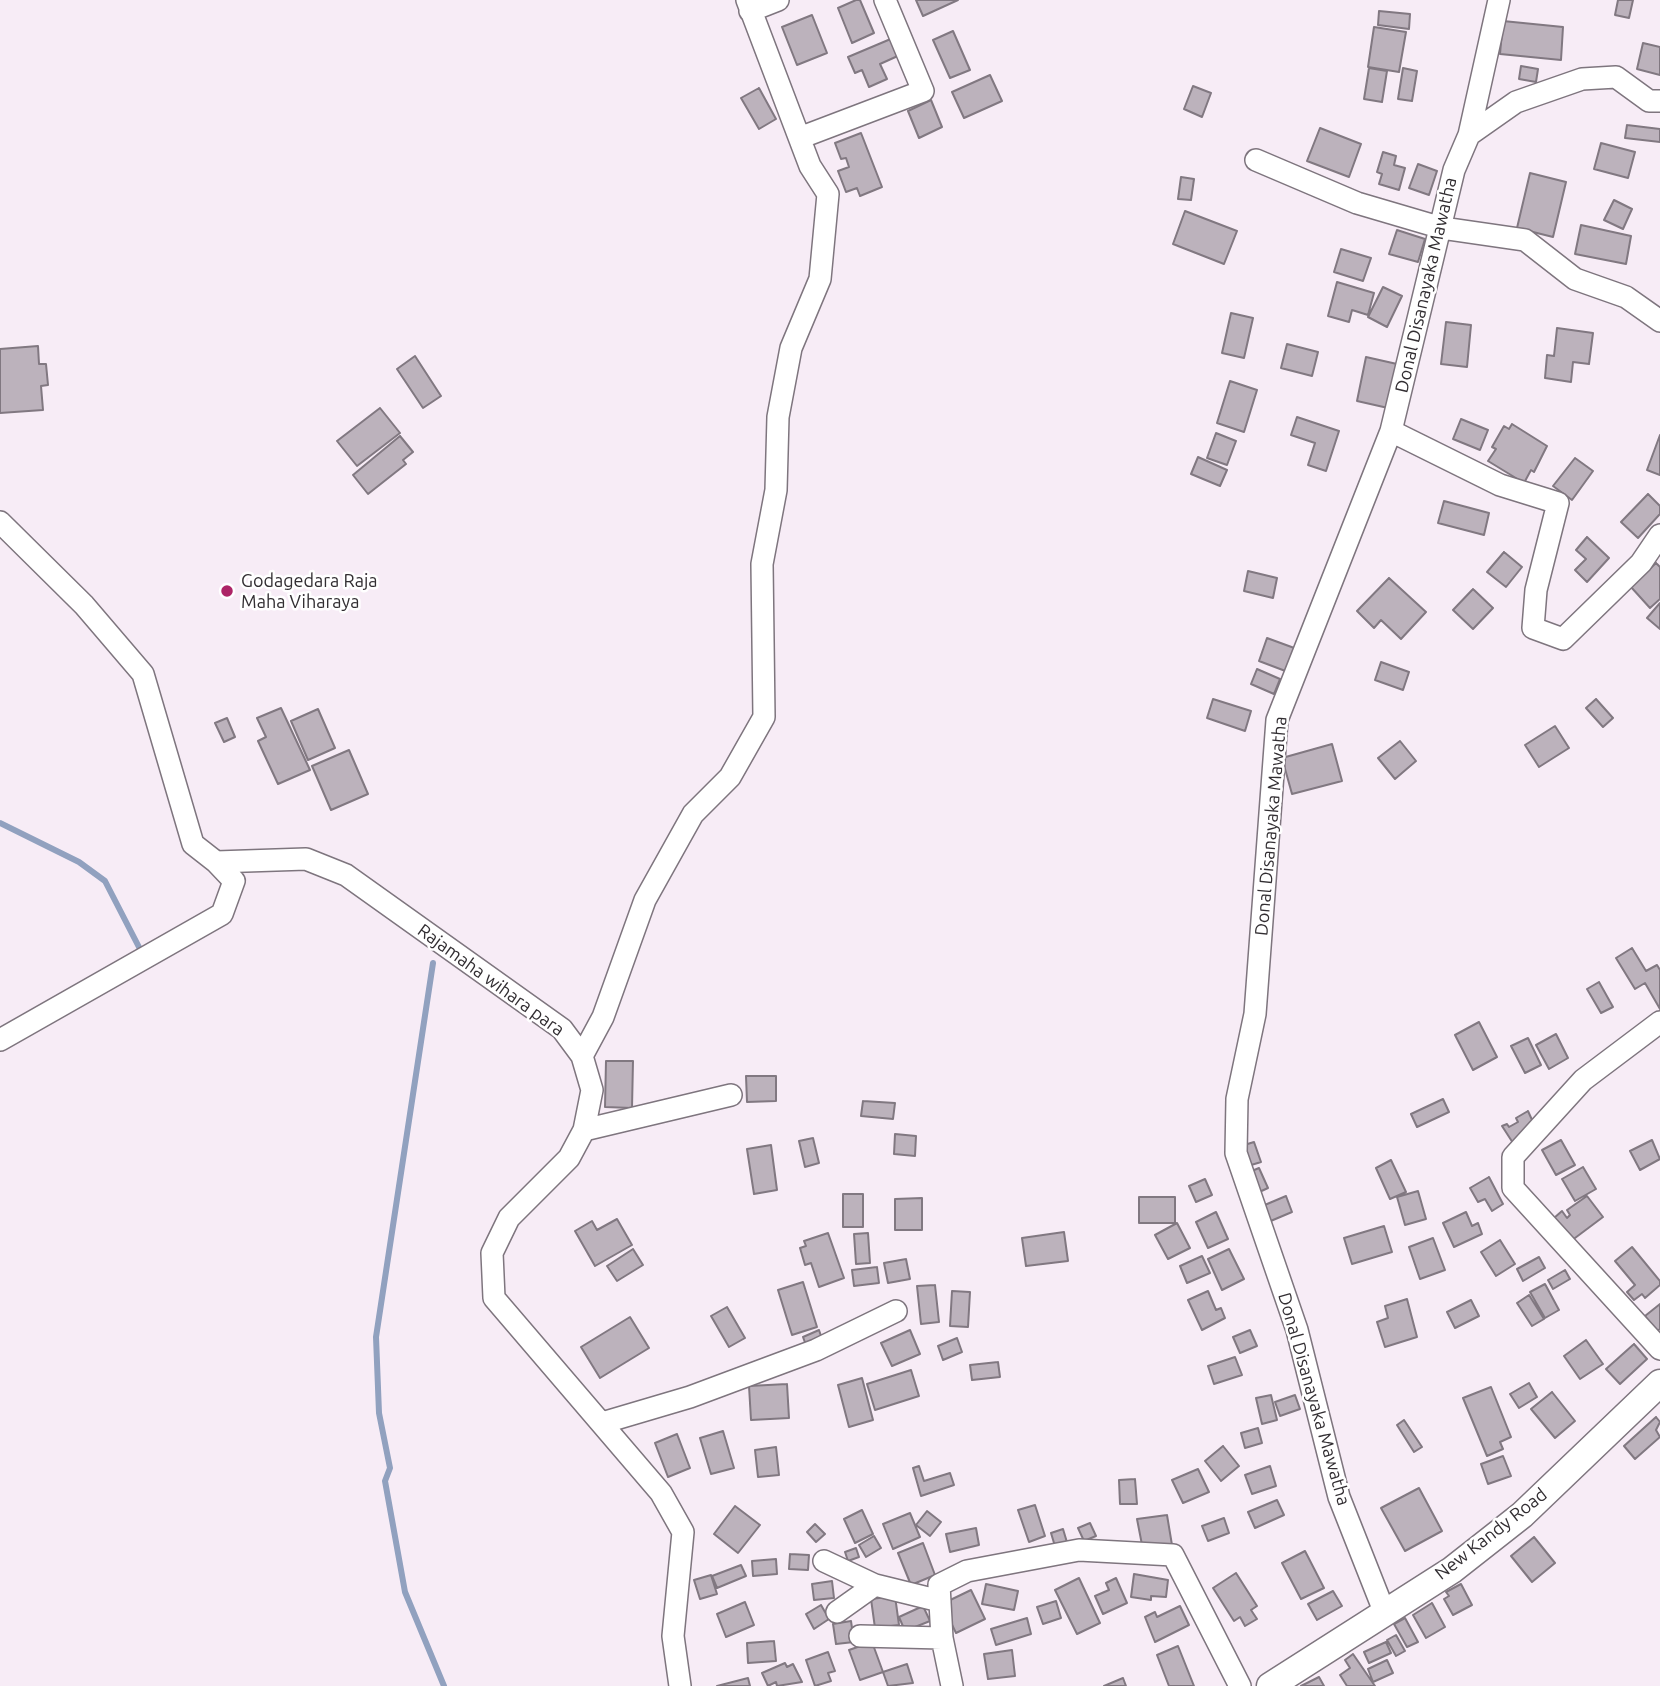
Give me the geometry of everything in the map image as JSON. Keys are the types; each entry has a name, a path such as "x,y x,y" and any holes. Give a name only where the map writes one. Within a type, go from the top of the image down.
{"main road":[{"name":"New Kandy Road","path":"1270,1686 1452,1570 1522,1515 1660,1383"}],"street":[{"path":"582,1056 603,1017 645,900 693,814 730,777 764,717 761,564 776,490 778,417 791,348 820,279 828,194 810,166 802,137 748,5 778,0"},
{"path":"802,137 923,91 885,0"},
{"name":"Donal Disanayaka Mawatha","path":"1384,1611 1339,1497 1297,1330 1236,1153 1237,1099 1255,1014 1277,720 1391,431 1454,170 1469,135 1499,0"},
{"path":"1469,135 1517,102 1582,79 1616,77 1649,102 1660,101"},
{"path":"1256,160 1357,203 1442,228 1525,240 1576,279 1626,297 1660,321"},
{"path":"1391,431 1500,485 1558,503 1536,590 1534,628 1563,639 1641,564 1660,535"},
{"path":"0,522 84,604 143,674 193,844 234,881 222,914 0,1040"},
{"name":"Rajamaha wihara para","path":"216,862 306,859 346,875 562,1029 582,1056 592,1090 584,1130 569,1158 509,1218 492,1253 494,1298 661,1493 683,1532 673,1636 680,1686"},
{"path":"1660,1022 1583,1080 1513,1157 1513,1188 1660,1349"},
{"path":"584,1130 731,1095"},
{"path":"602,1423 690,1397 791,1359 896,1311"},
{"path":"952,1686 942,1638 939,1585 967,1571 1079,1550 1173,1555 1240,1686"},
{"path":"824,1561 875,1586 940,1601"},
{"path":"837,1612 875,1586"},
{"path":"860,1636 942,1638"}],"building":[{"path":"860,0 874,33 852,43 838,8"},
{"path":"916,0 958,0 923,16"},
{"path":"1618,0 1633,0 1629,18 1615,15"},
{"path":"1379,11 1410,14 1409,29 1378,25"},
{"path":"812,15 827,53 797,65 782,27"},
{"path":"1503,21 1563,27 1561,60 1500,54"},
{"path":"1374,27 1406,32 1399,72 1368,67"},
{"path":"953,31 970,70 950,78 933,40"},
{"path":"893,38 900,55 880,64 887,79 869,87 862,70 855,73 848,57"},
{"path":"1643,43 1660,47 1660,75 1637,69"},
{"path":"1521,66 1538,69 1536,82 1519,79"},
{"path":"1369,68 1387,71 1382,102 1364,99"},
{"path":"1403,68 1417,71 1412,101 1398,99"},
{"path":"990,75 1002,101 964,118 952,92"},
{"path":"1193,86 1211,93 1202,117 1184,109"},
{"path":"759,88 776,119 759,129 741,98"},
{"path":"931,100 942,127 919,138 908,111"},
{"path":"1627,125 1660,129 1660,142 1625,138"},
{"path":"1320,128 1361,144 1349,177 1307,161"},
{"path":"861,133 882,187 860,196 857,188 846,192 838,171 849,167 846,158 841,159 835,143"},
{"path":"1601,143 1635,152 1628,178 1594,169"},
{"path":"1383,152 1396,156 1394,165 1405,168 1399,190 1379,184 1382,174 1377,172"},
{"path":"1418,164 1437,171 1429,195 1409,188"},
{"path":"1530,173 1566,182 1553,237 1517,228"},
{"path":"1181,177 1194,179 1191,200 1178,199"},
{"path":"1614,200 1632,209 1623,229 1604,220"},
{"path":"1185,211 1237,231 1224,264 1173,244"},
{"path":"1581,225 1631,236 1626,264 1575,254"},
{"path":"1397,230 1425,239 1418,262 1389,254"},
{"path":"1341,249 1371,258 1363,281 1334,272"},
{"path":"1337,282 1374,293 1368,315 1352,310 1349,322 1328,316"},
{"path":"1383,287 1402,296 1387,327 1368,317"},
{"path":"1231,313 1253,318 1244,358 1222,353"},
{"path":"1446,322 1471,325 1467,367 1441,364"},
{"path":"1557,328 1593,333 1589,364 1573,362 1571,382 1545,378 1547,355 1554,356"},
{"path":"1287,344 1318,352 1312,376 1281,368"},
{"path":"38,346 39,364 46,364 48,385 41,386 43,410 0,413 0,349"},
{"path":"415,356 441,396 423,408 397,369"},
{"path":"1366,357 1397,364 1388,408 1357,401"},
{"path":"1230,381 1257,390 1244,432 1217,423"},
{"path":"380,408 400,433 357,466 337,441"},
{"path":"1297,417 1339,431 1326,471 1308,465 1315,443 1291,435"},
{"path":"1461,419 1488,430 1480,450 1453,439"},
{"path":"1512,424 1547,446 1534,472 1531,470 1524,483 1488,461 1496,449 1492,447 1504,426 1509,429"},
{"path":"1216,433 1236,441 1227,465 1207,458"},
{"path":"1660,435 1660,475 1647,470"},
{"path":"400,436 413,452 403,460 406,464 368,494 353,475"},
{"path":"1198,457 1227,470 1220,486 1191,474"},
{"path":"1575,458 1593,471 1572,500 1553,486"},
{"path":"1648,494 1660,506 1660,514 1638,538 1621,522"},
{"path":"1444,501 1489,513 1484,535 1438,523"},
{"path":"1587,537 1609,558 1587,582 1575,570 1586,559 1576,550"},
{"path":"1504,552 1522,567 1506,587 1487,572"},
{"path":"1656,563 1660,567 1660,599 1650,608 1631,587"},
{"path":"1248,571 1277,578 1273,598 1244,591"},
{"path":"1389,578 1426,612 1401,639 1381,620 1374,628 1357,611"},
{"path":"1473,589 1493,608 1473,629 1453,610"},
{"path":"1660,603 1660,629 1647,618"},
{"path":"1267,638 1297,649 1288,672 1259,661"},
{"path":"1381,662 1409,672 1403,690 1375,680"},
{"path":"1257,669 1280,679 1274,694 1251,684"},
{"path":"1213,699 1251,711 1245,731 1207,718"},
{"path":"1596,699 1613,718 1603,727 1586,708"},
{"path":"281,708 310,770 278,784 258,741 266,737 257,718"},
{"path":"318,709 335,748 308,760 291,721"},
{"path":"227,718 235,737 224,742 215,723"},
{"path":"1555,726 1569,748 1539,767 1525,745"},
{"path":"1400,741 1416,761 1395,779 1378,758"},
{"path":"1332,744 1342,781 1292,794 1282,758"},
{"path":"349,750 368,794 331,810 312,766"},
{"path":"1632,948 1646,971 1657,965 1660,970 1660,1009 1645,983 1635,989 1616,958"},
{"path":"1599,982 1613,1007 1601,1013 1587,989"},
{"path":"1479,1022 1497,1057 1473,1070 1455,1035"},
{"path":"1556,1034 1568,1058 1549,1069 1536,1045"},
{"path":"1528,1038 1541,1065 1525,1073 1511,1046"},
{"path":"606,1061 633,1061 632,1108 605,1107"},
{"path":"746,1076 776,1076 776,1101 747,1102"},
{"path":"1443,1099 1449,1112 1417,1127 1411,1114"},
{"path":"863,1101 895,1103 893,1119 861,1116"},
{"path":"1528,1111 1537,1131 1513,1143 1502,1126 1507,1124 1509,1127 1518,1122 1516,1118"},
{"path":"895,1134 916,1136 915,1156 894,1154"},
{"path":"813,1138 819,1163 805,1167 799,1141"},
{"path":"1561,1140 1575,1165 1556,1175 1542,1150"},
{"path":"1652,1140 1660,1159 1640,1170 1630,1151"},
{"path":"1254,1142 1261,1162 1248,1166 1241,1146"},
{"path":"771,1145 777,1190 754,1194 747,1149"},
{"path":"1391,1160 1406,1192 1390,1199 1376,1168"},
{"path":"1583,1167 1596,1189 1575,1201 1562,1179"},
{"path":"1259,1168 1268,1188 1255,1194 1247,1173"},
{"path":"1489,1177 1503,1204 1492,1211 1485,1199 1478,1202 1470,1188"},
{"path":"1205,1179 1212,1195 1196,1202 1189,1186"},
{"path":"1418,1191 1426,1219 1405,1225 1397,1197"},
{"path":"843,1194 863,1194 863,1227 843,1227"},
{"path":"1286,1196 1292,1212 1266,1223 1260,1207"},
{"path":"1587,1196 1603,1217 1571,1241 1554,1218 1562,1211 1567,1218 1570,1215 1567,1210"},
{"path":"1139,1197 1175,1197 1175,1223 1139,1223"},
{"path":"922,1198 922,1230 895,1230 895,1199"},
{"path":"1216,1212 1228,1239 1208,1248 1196,1222"},
{"path":"1466,1212 1472,1226 1478,1223 1482,1234 1454,1247 1443,1223"},
{"path":"617,1219 632,1245 595,1266 575,1231 592,1221 597,1230"},
{"path":"1177,1223 1190,1248 1168,1259 1155,1235"},
{"path":"1384,1226 1392,1252 1352,1264 1344,1238"},
{"path":"1064,1232 1068,1261 1026,1266 1022,1238"},
{"path":"828,1233 844,1278 819,1287 811,1263 805,1265 800,1248 806,1246 804,1241"},
{"path":"868,1233 870,1263 856,1264 854,1234"},
{"path":"1433,1238 1445,1270 1420,1279 1409,1247"},
{"path":"1500,1240 1515,1264 1496,1276 1481,1252"},
{"path":"1632,1247 1660,1281 1660,1285 1645,1298 1642,1294 1634,1300 1627,1292 1635,1285 1615,1261"},
{"path":"633,1249 643,1265 617,1281 607,1266"},
{"path":"1229,1249 1244,1279 1222,1290 1208,1259"},
{"path":"1202,1256 1210,1273 1187,1283 1180,1266"},
{"path":"1539,1257 1545,1268 1523,1281 1517,1269"},
{"path":"906,1259 910,1279 888,1283 884,1263"},
{"path":"877,1267 879,1283 854,1286 852,1270"},
{"path":"1565,1270 1570,1279 1553,1289 1548,1280"},
{"path":"803,1282 817,1327 792,1335 778,1290"},
{"path":"1545,1284 1559,1310 1545,1318 1530,1292"},
{"path":"935,1285 939,1322 921,1324 917,1286"},
{"path":"952,1291 970,1292 968,1327 950,1326"},
{"path":"1208,1291 1216,1310 1221,1308 1225,1318 1202,1330 1188,1300"},
{"path":"1529,1295 1544,1319 1532,1326 1517,1303"},
{"path":"1407,1299 1417,1337 1385,1347 1377,1322 1388,1318 1385,1306"},
{"path":"1471,1300 1479,1316 1455,1328 1447,1312"},
{"path":"1660,1304 1660,1329 1657,1331 1645,1316"},
{"path":"727,1307 745,1338 729,1347 711,1316"},
{"path":"630,1317 649,1348 600,1378 581,1347"},
{"path":"819,1330 823,1342 807,1348 803,1337"},
{"path":"910,1330 920,1354 892,1366 881,1343"},
{"path":"1250,1330 1257,1346 1240,1353 1233,1337"},
{"path":"957,1338 962,1352 943,1360 938,1346"},
{"path":"1586,1340 1603,1364 1580,1379 1564,1356"},
{"path":"1634,1344 1647,1359 1620,1384 1606,1369"},
{"path":"1235,1357 1242,1375 1214,1384 1208,1366"},
{"path":"998,1362 1000,1377 972,1380 970,1365"},
{"path":"911,1370 919,1396 875,1410 867,1384"},
{"path":"862,1378 873,1420 849,1427 838,1385"},
{"path":"1529,1383 1537,1397 1519,1408 1510,1394"},
{"path":"787,1384 789,1418 751,1420 749,1386"},
{"path":"1491,1387 1511,1437 1500,1442 1503,1449 1487,1456 1463,1398"},
{"path":"1552,1392 1575,1421 1555,1438 1531,1409"},
{"path":"1271,1395 1277,1420 1262,1424 1256,1398"},
{"path":"1295,1395 1300,1409 1280,1416 1275,1402"},
{"path":"1656,1417 1660,1422 1656,1430 1660,1437 1635,1459 1624,1446"},
{"path":"1404,1420 1422,1447 1414,1452 1397,1425"},
{"path":"1258,1428 1262,1443 1245,1448 1241,1433"},
{"path":"723,1431 734,1468 711,1474 700,1438"},
{"path":"677,1434 690,1468 668,1477 655,1443"},
{"path":"1223,1446 1239,1466 1221,1481 1205,1461"},
{"path":"776,1447 779,1475 758,1477 755,1450"},
{"path":"1503,1456 1511,1476 1488,1484 1481,1464"},
{"path":"919,1466 924,1481 950,1473 954,1485 921,1496 913,1468"},
{"path":"1270,1466 1276,1486 1252,1494 1245,1475"},
{"path":"1198,1469 1209,1492 1183,1503 1172,1480"},
{"path":"1135,1479 1137,1504 1120,1504 1119,1480"},
{"path":"1419,1488 1442,1531 1405,1551 1381,1508"},
{"path":"1277,1500 1284,1515 1255,1528 1248,1512"},
{"path":"1035,1505 1045,1536 1029,1542 1018,1510"},
{"path":"735,1506 760,1525 738,1553 714,1534"},
{"path":"862,1510 873,1534 855,1543 844,1519"},
{"path":"927,1511 941,1522 930,1536 916,1525"},
{"path":"910,1513 920,1537 893,1549 883,1524"},
{"path":"1167,1515 1172,1545 1143,1550 1137,1519"},
{"path":"1224,1518 1229,1533 1208,1541 1202,1526"},
{"path":"1090,1523 1096,1536 1084,1541 1078,1528"},
{"path":"815,1524 825,1534 816,1542 807,1532"},
{"path":"976,1528 979,1545 950,1552 946,1534"},
{"path":"1063,1529 1069,1549 1057,1553 1051,1533"},
{"path":"874,1536 881,1548 866,1557 859,1545"},
{"path":"1534,1537 1555,1563 1532,1582 1511,1556"},
{"path":"923,1543 935,1575 911,1585 898,1553"},
{"path":"856,1548 859,1557 848,1561 845,1552"},
{"path":"1305,1551 1324,1588 1301,1599 1282,1563"},
{"path":"790,1554 809,1555 808,1570 789,1569"},
{"path":"776,1559 777,1574 753,1576 752,1561"},
{"path":"741,1565 746,1576 717,1588 712,1576"},
{"path":"1236,1573 1257,1606 1251,1610 1257,1619 1245,1626 1240,1617 1234,1621 1213,1588"},
{"path":"1134,1574 1168,1580 1166,1597 1151,1596 1151,1600 1131,1597"},
{"path":"711,1575 717,1594 700,1599 694,1580"},
{"path":"1079,1578 1100,1623 1077,1634 1055,1590"},
{"path":"1116,1578 1127,1603 1103,1614 1095,1596 1109,1590 1106,1583"},
{"path":"832,1581 834,1598 814,1600 812,1584"},
{"path":"986,1584 1018,1591 1014,1610 982,1604"},
{"path":"1461,1584 1472,1605 1453,1615 1444,1599 1449,1596 1446,1592"},
{"path":"971,1590 985,1619 956,1633 942,1604"},
{"path":"1333,1591 1342,1606 1317,1620 1308,1604"},
{"path":"895,1596 899,1625 875,1628 871,1599"},
{"path":"1056,1601 1061,1618 1043,1624 1037,1607"},
{"path":"745,1602 754,1625 726,1637 717,1614"},
{"path":"1432,1603 1445,1627 1426,1638 1413,1615"},
{"path":"821,1605 829,1619 814,1629 806,1614"},
{"path":"923,1606 930,1621 905,1631 899,1617"},
{"path":"1180,1606 1189,1625 1155,1642 1145,1617 1155,1612 1157,1617"},
{"path":"1027,1618 1031,1634 996,1645 991,1629"},
{"path":"1405,1618 1418,1642 1407,1647 1394,1624"},
{"path":"851,1621 854,1642 836,1644 833,1624"},
{"path":"1396,1635 1405,1651 1396,1656 1387,1640"},
{"path":"774,1641 776,1661 748,1663 747,1643"},
{"path":"872,1642 883,1672 860,1680 849,1650"},
{"path":"1386,1642 1391,1653 1369,1663 1364,1652"},
{"path":"1178,1646 1194,1686 1169,1686 1157,1655"},
{"path":"1012,1650 1015,1676 988,1679 984,1654"},
{"path":"828,1652 835,1671 828,1673 831,1681 815,1686 806,1660"},
{"path":"1353,1654 1375,1686 1347,1686 1340,1675 1350,1668 1345,1660"},
{"path":"1387,1660 1393,1673 1373,1682 1368,1669"},
{"path":"785,1663 787,1667 793,1664 802,1682 777,1686 776,1682 768,1686 762,1673"},
{"path":"907,1664 913,1683 888,1686 883,1672"},
{"path":"1319,1677 1324,1686 1301,1686"},
{"path":"748,1678 750,1686 717,1686"},
{"path":"1123,1678 1126,1686 1104,1686"}],"waterway":[{"path":"0,823 79,862 105,881 142,953"},
{"path":"433,963 376,1337 379,1413 390,1468 385,1481 405,1592 444,1686"}],"place":[{"name":"Godagedara Raja Maha Viharaya","path":"227,591"}]}
